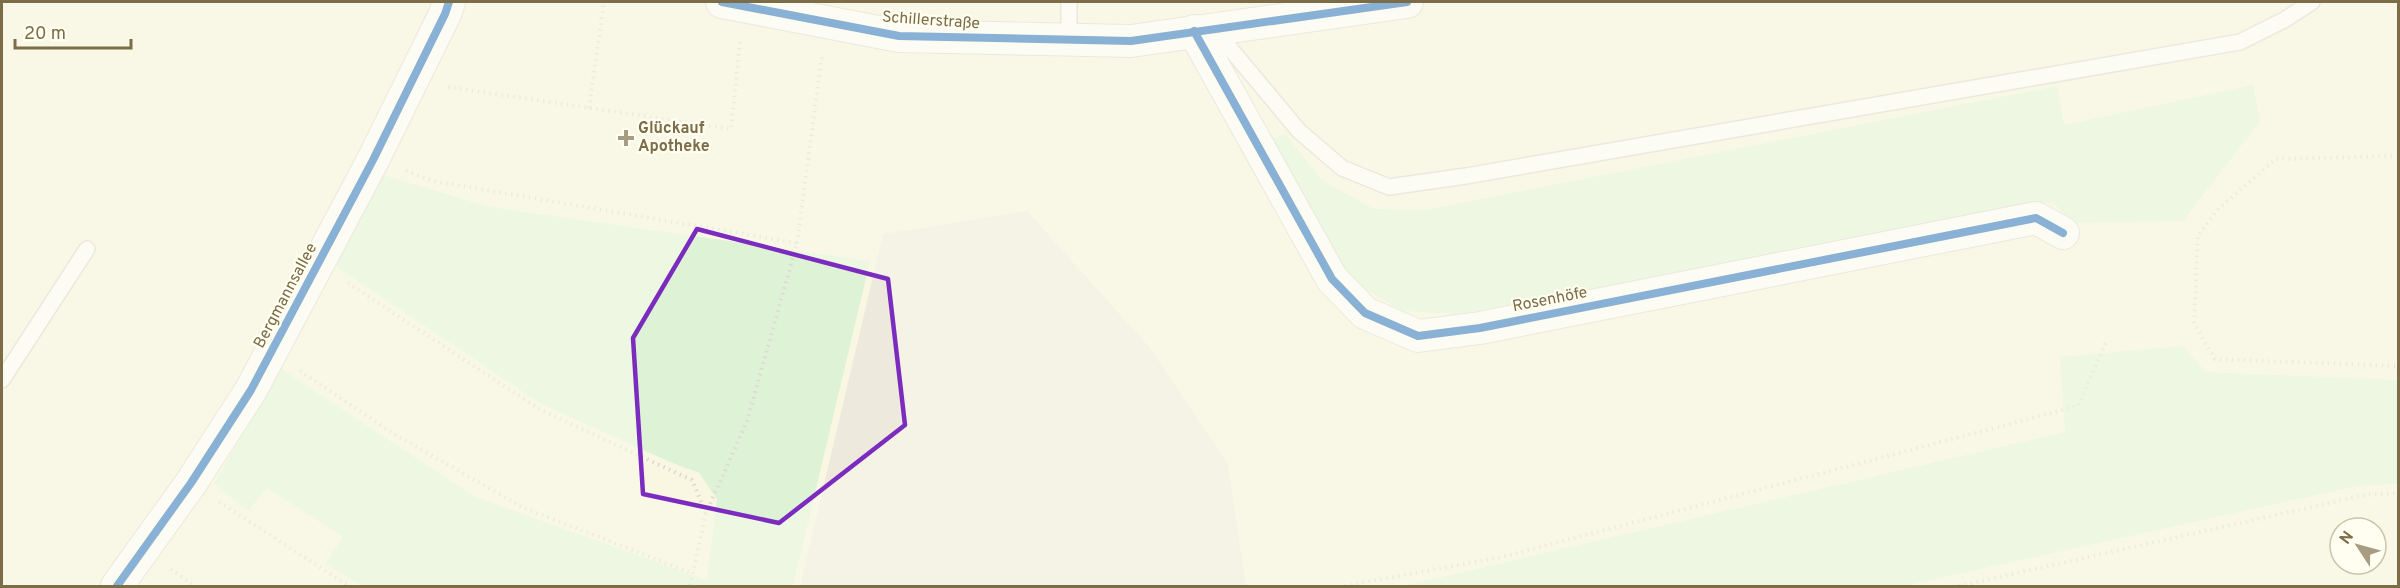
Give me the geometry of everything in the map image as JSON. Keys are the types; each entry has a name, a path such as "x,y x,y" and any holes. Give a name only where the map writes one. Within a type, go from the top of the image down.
{"street":[{"name":"Bergmannsallee","path":"117,586 191,483 251,390 373,160 449,2"},
{"name":"Schillerstraße","path":"722,2 899,36 1131,41 1404,2"},
{"name":"Rosenhöfe","path":"1204,29 1332,279 1365,313 1418,336 1480,328 2036,218 2063,233"}],"lane":[{"path":"1068,2 1069,40"},
{"path":"1204,29 1299,131 1342,168 1389,187 1466,177 2240,42 2284,20 2312,2"},
{"path":"2,380 87,249"}],"path":[{"path":"589,108 604,2"},
{"path":"690,586 706,513 747,421 796,243 826,22"},
{"path":"412,82 731,129 739,50"},
{"path":"2398,156 2276,159 2217,210 2198,236 2194,324 2215,359 2398,366"},
{"path":"373,160 433,181 796,243"},
{"path":"318,264 539,409 692,480 706,513"},
{"path":"1345,586 1502,557 2078,406 2106,342"},
{"path":"272,351 394,434 524,508 692,573"},
{"path":"191,483 349,586"},
{"path":"1959,586 2365,495 2398,494"}],"highlighted area":[{"path":"697,229 888,279 905,425 779,523 643,494 633,338"}],"shaded area":[{"path":"2,2 2398,2 2398,586 1246,586 1228,464 883,234 800,586 2,586"},
{"path":"1027,211 1150,348 1228,464 1246,586 800,586 883,234"}],"green space":[{"path":"2253,85 2260,121 2183,221 2072,223 2053,202 1459,314 1402,311 1362,287 1331,253 1269,139 1285,134 1323,181 1374,209 1425,210 2057,86 2064,125"},
{"path":"383,175 490,207 870,261 793,586 363,586 325,564 343,537 267,488 248,511 214,484 280,368 475,497 707,580 717,499 699,473 541,404 335,266"},
{"path":"2182,346 2206,372 2398,380 2398,484 2357,486 1904,586 1403,586 2065,432 2060,357"}],"cycle path":[{"path":"117,586 191,483 251,390 373,160 449,2"},
{"path":"722,2 899,36 1131,41 1407,2"},
{"path":"1194,31 1332,279 1365,313 1418,336 1480,328 2036,218 2063,233"}],"place":[{"name":"Glückauf Apotheke","path":"626,138"}]}
